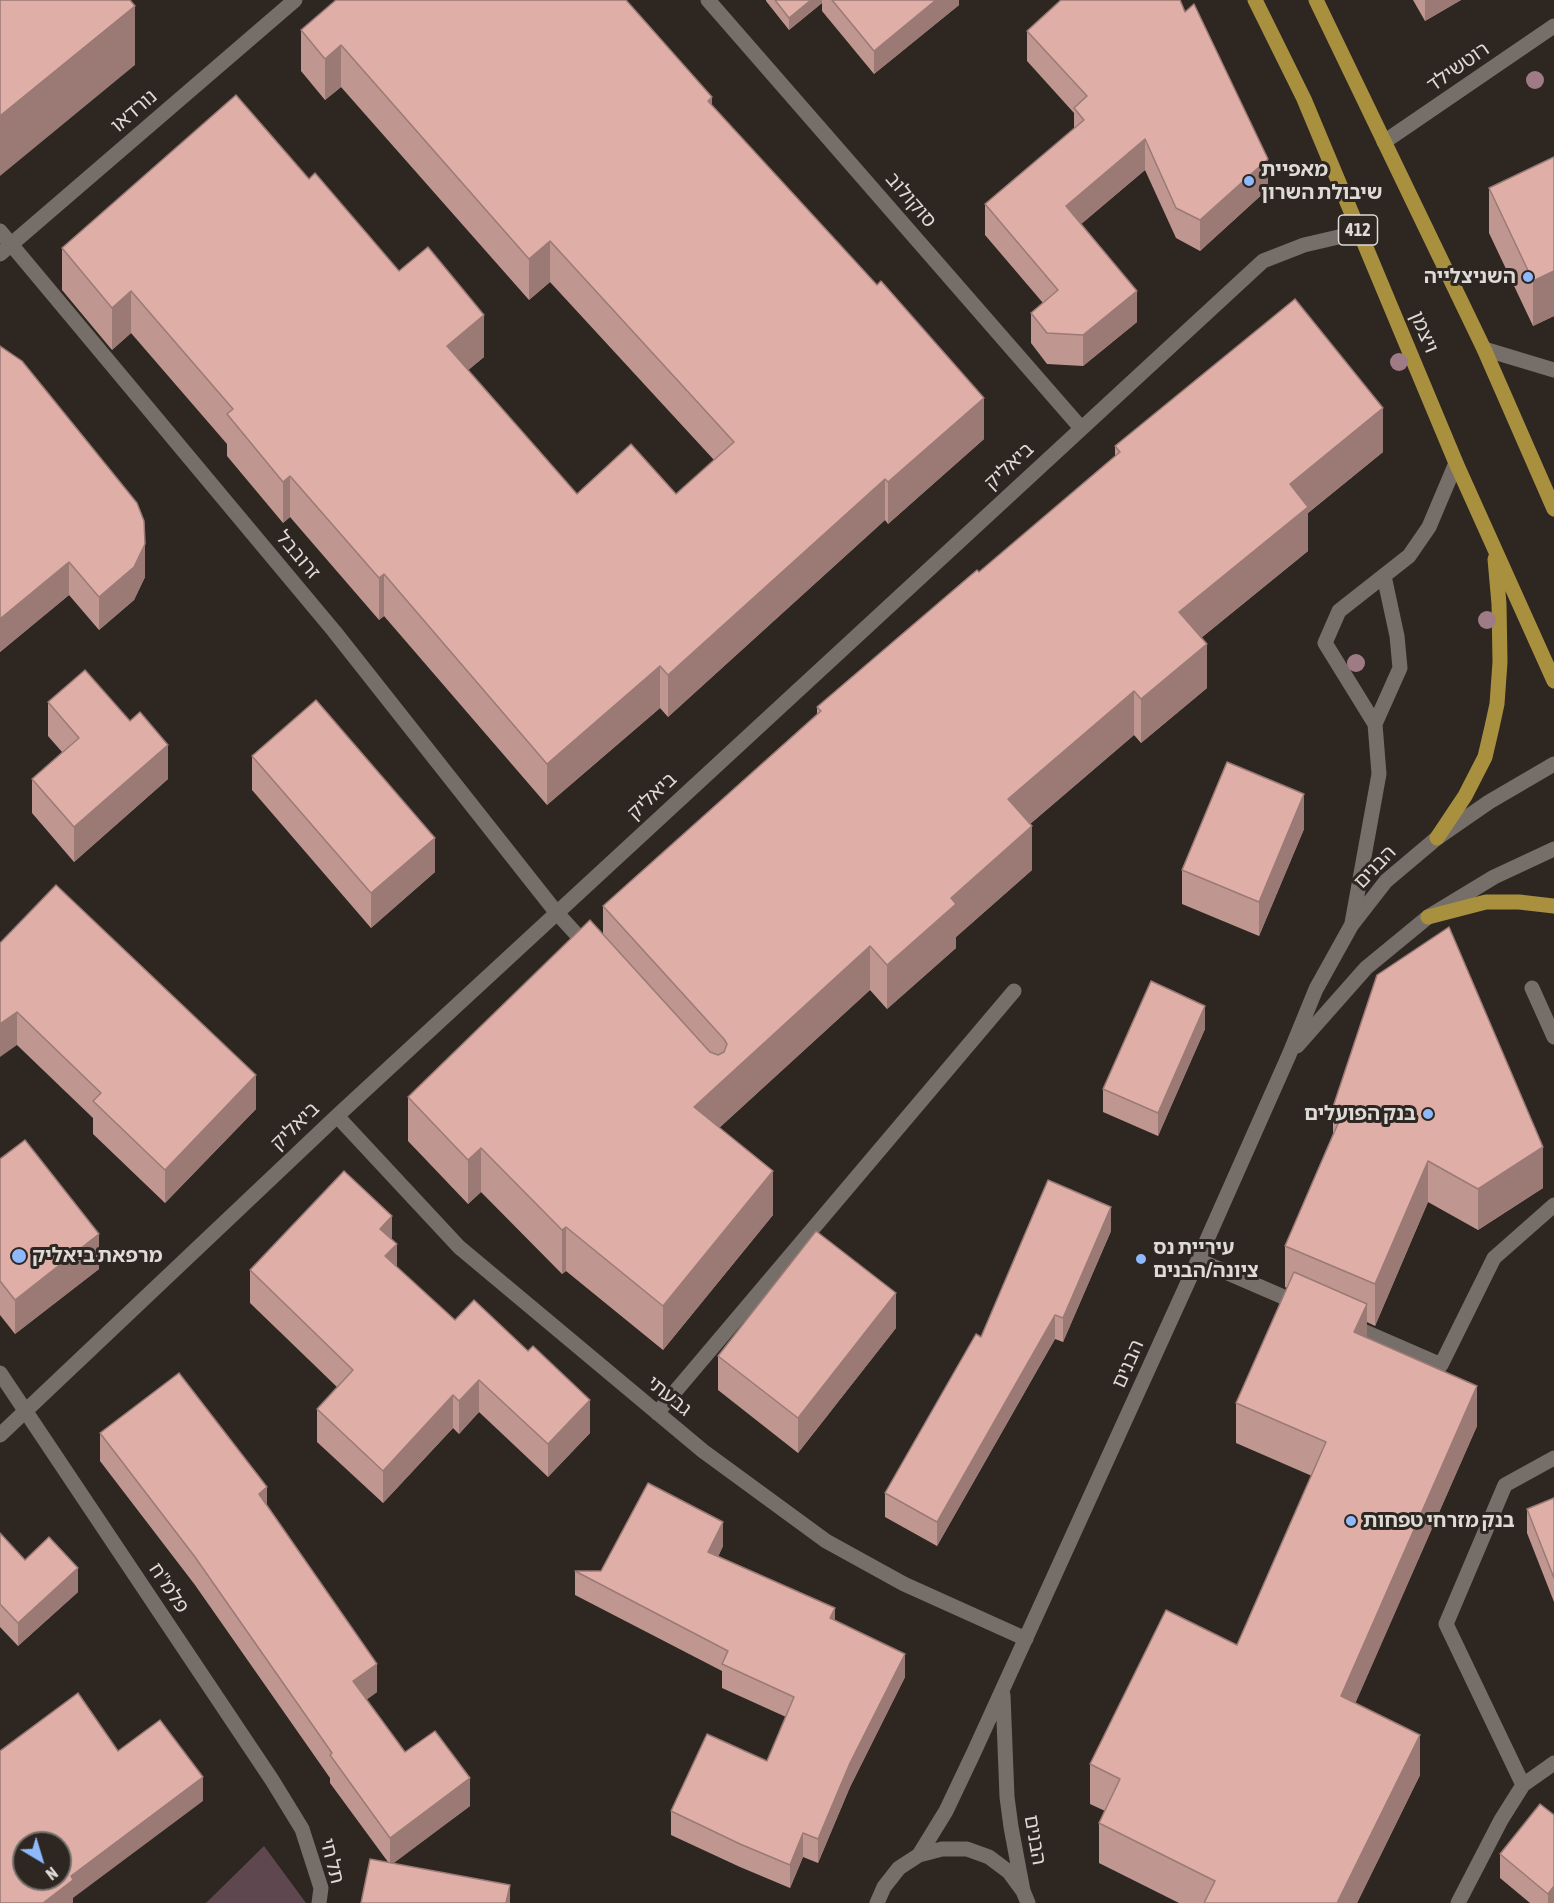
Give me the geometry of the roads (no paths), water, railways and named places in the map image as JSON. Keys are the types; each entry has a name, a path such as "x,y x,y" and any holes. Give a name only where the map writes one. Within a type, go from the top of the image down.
{"main road":[{"name":"ויצמן","path":"1255,0 1304,99 1456,463 1554,681"},
{"path":"1316,0 1484,349 1554,509"},
{"path":"1437,838 1465,796 1485,757 1494,715 1500,662 1499,604 1494,548"},
{"path":"1428,918 1486,902 1519,902 1554,906"}],"street":[{"name":"נורדאו","path":"6,249 296,0"},
{"name":"סוקולוב","path":"708,0 1081,428"},
{"name":"רוטשילד","path":"1384,142 1554,26"},
{"name":"זרובבל","path":"0,231 6,249 334,631 556,912 597,957"},
{"name":"ביאליק","path":"0,1435 556,912 1263,261 1304,244 1360,232"},
{"path":"1484,349 1554,370"},
{"path":"1375,724 1325,643 1339,611 1409,556 1430,527 1456,463"},
{"path":"1351,926 1378,774 1375,724 1400,668 1397,636 1384,576"},
{"name":"הבנים","path":"919,1855 946,1811 1003,1689 1198,1260 1316,989 1351,926 1386,881 1437,838 1489,802 1554,764"},
{"name":"הבנים","path":"1289,1055 1366,968 1428,918 1494,877 1554,849"},
{"path":"1532,988 1554,1037"},
{"path":"657,1413 1014,991"},
{"name":"גבעתי","path":"337,1116 459,1247 703,1451 826,1541 904,1584 1026,1639"},
{"path":"1335,1319 1441,1365 1494,1258 1554,1206"},
{"path":"1198,1260 1314,1310"},
{"name":"פלמ\"ח","path":"0,1373 302,1829"},
{"path":"1523,1785 1446,1624 1505,1485 1554,1458"},
{"name":"הבנים","path":"1003,1689 1007,1797 1025,1897"},
{"path":"1458,1903 1501,1820 1523,1785 1554,1763"},
{"name":"תל חי","path":"302,1829 321,1888 319,1903"},
{"path":"877,1903 884,1887 899,1868 919,1855 942,1849 967,1849 989,1857 1009,1872 1025,1897"}],"place":[{"name":"מאפיית שיבולת השרון","path":"1249,181"},
{"name":"השניצלייה","path":"1528,277"},
{"name":"בנק הפועלים","path":"1428,1114"},
{"name":"מרפאת ביאליק","path":"19,1256"},
{"name":"עיריית נס ציונה/הבנים","path":"1141,1259"},
{"name":"בנק מזרחי טפחות","path":"1351,1521"}]}
